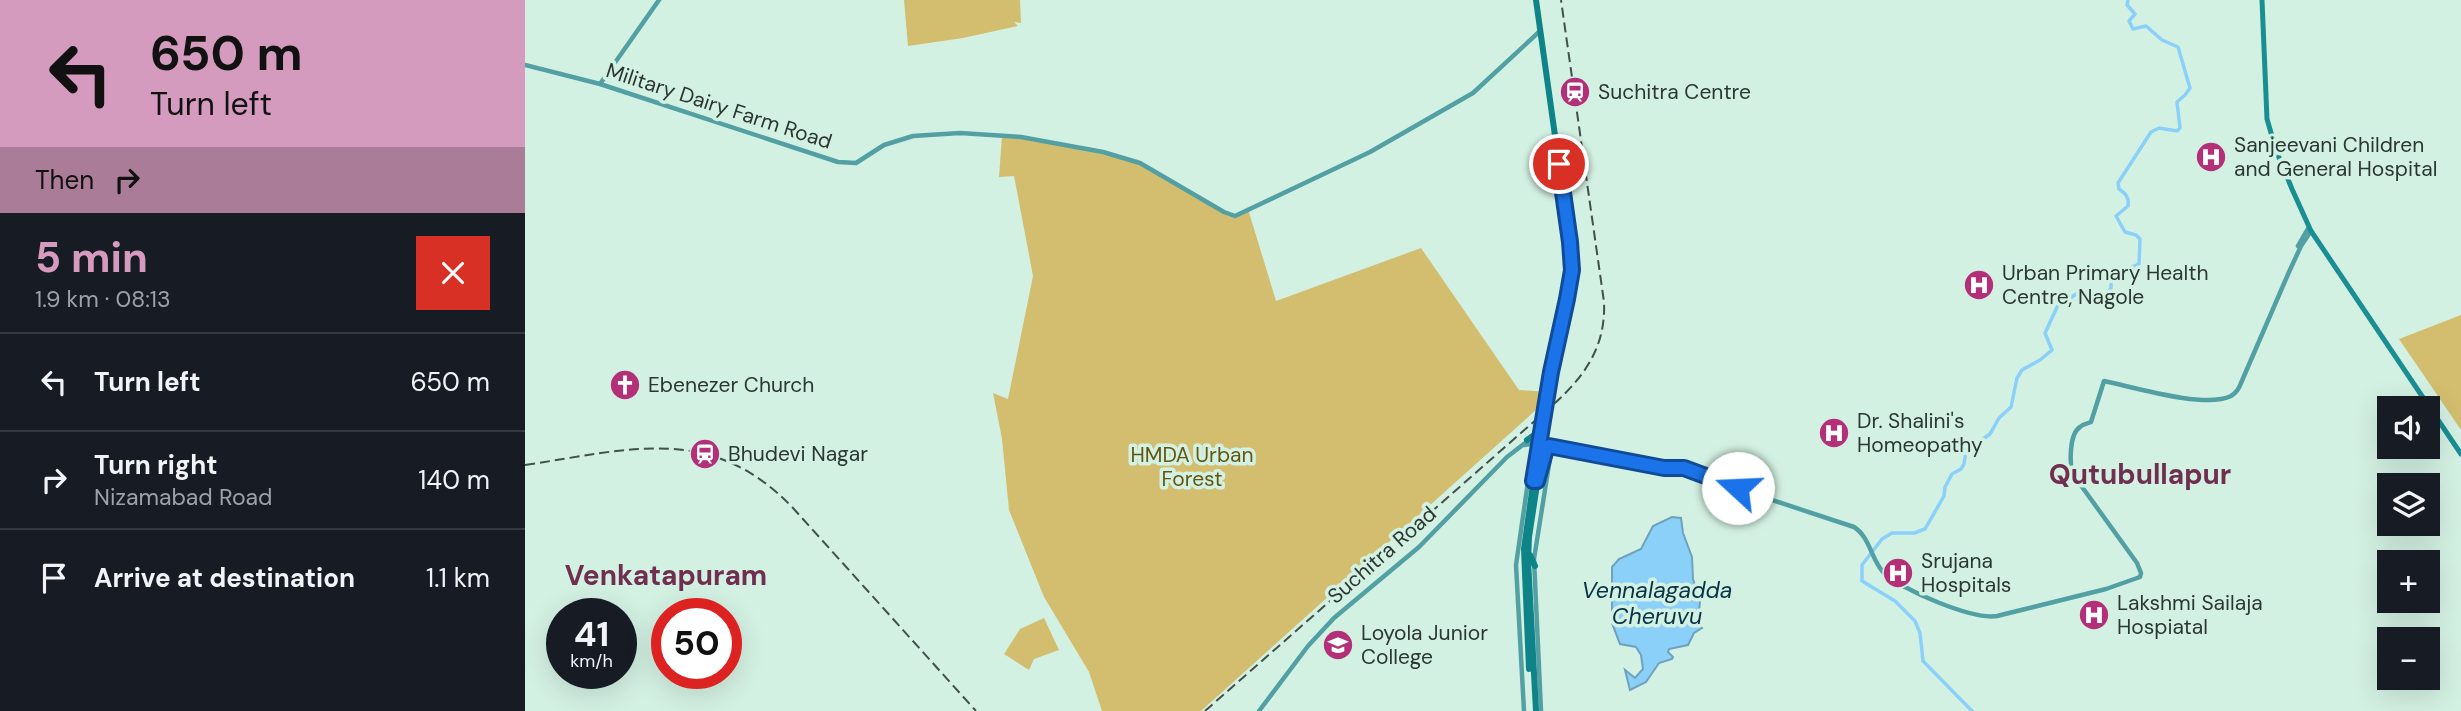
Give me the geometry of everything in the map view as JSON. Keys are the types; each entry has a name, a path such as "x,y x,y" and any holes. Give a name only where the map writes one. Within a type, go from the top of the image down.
{"highway":[{"path":"1536,711 1524,550 1545,420 1576,258 1540,31 1538,0"},
{"path":"1538,0 1558,142"},
{"path":"1542,442 1546,397 1570,296"},
{"path":"1526,442 1541,430"},
{"path":"1531,659 1533,598 1528,550 1536,479"},
{"path":"1528,550 1535,566"}],"main road":[{"path":"600,84 659,0"},
{"path":"2261,0 2264,118 2267,131 2309,230 2419,396"},
{"name":"Military Dairy Farm Road","path":"525,65 600,84 850,164 884,145 913,136 935,133 971,133 1055,142 1103,152 1140,163 1235,216 1370,152 1473,93 1540,31"},
{"path":"1536,479 1547,447 1691,470 1851,524 1862,530 1885,570 1900,581 1928,596 1979,614 1991,615 2107,588 2140,577 2141,573 2137,563 2074,476 2071,463 2076,431 2091,422 2104,382 2197,399 2224,396 2232,392 2238,385 2309,230"},
{"path":"2309,230 2461,456"},
{"path":"2440,426 2461,456"},
{"path":"1526,442 1542,442 1668,468"},
{"path":"1524,711 1516,565 1533,447 1526,442"},
{"name":"Suchitra Road","path":"1261,711 1317,636 1419,547 1526,442"},
{"path":"1536,711 1533,598 1551,452"}],"green space":[{"path":"904,0 1020,0 1021,23 1014,22 1018,26 963,38 908,46"},
{"name":"HMDA Urban Forest","path":"1002,136 1054,142 1143,164 1229,215 1237,215 1248,209 1276,301 1421,248 1519,390 1546,392 1537,409 1201,711 1102,711 1089,672 1044,597 1009,510 1002,439 993,393 1008,399 1033,276 1014,176 999,177"},
{"path":"2461,315 2461,430 2440,396 2399,339"},
{"path":"1044,618 1059,650 1034,659 1029,670 1004,654 1020,629"}],"water":[{"name":"Vennalagadda Cheruvu","path":"1672,517 1681,518 1683,533 1692,557 1693,579 1700,601 1698,623 1702,628 1694,633 1688,645 1669,649 1672,659 1659,663 1646,682 1630,690 1625,670 1635,678 1643,669 1641,655 1636,647 1620,644 1612,623 1612,567 1619,559 1641,549 1653,526"}],"waterway":[{"path":"1972,711 1923,661 1920,633 1915,621 1895,601 1862,581 1862,565 1882,539 1892,533 1914,533 1925,529 1944,496 1945,487 1952,474 1964,464 1966,451 1990,434 1999,418 2011,407 2017,378 2022,370 2052,350 2045,333 2059,303 2082,290 2098,298 2105,297 2111,288 2111,281 2119,272 2139,264 2140,239 2125,232 2116,216 2128,206 2127,198 2119,189 2118,183 2151,132 2159,128 2177,131 2180,128 2177,102 2190,88 2178,47 2162,40 2146,26 2133,29 2129,21 2135,14 2127,5 2128,0"}],"railway":[{"path":"1205,711 1555,403 1576,381 1592,358 1602,332 1604,302 1561,0"},
{"path":"525,465 633,449 699,453 731,463 762,481 793,508 976,711"}],"place":[{"name":"Suchitra Centre","path":"1575,92"},
{"name":"Sanjeevani Children and General Hospital","path":"2211,157"},
{"name":"Urban Primary Health Centre, Nagole","path":"1979,285"},
{"name":"Ebenezer Church","path":"625,385"},
{"name":"Dr. Shalini's Homeopathy","path":"1834,433"},
{"name":"Bhudevi Nagar","path":"705,454"},
{"name":"Srujana Hospitals","path":"1898,573"},
{"name":"Lakshmi Sailaja Hospiatal","path":"2094,615"},
{"name":"Loyola Junior College","path":"1338,645"}],"district":[{"name":"Qutubullapur","path":"2140,474"},
{"name":"Venkatapuram","path":"666,575"}],"route":[{"path":"1559,164 1572,270 1551,372 1533,481 1537,481 1549,446 1664,468 1684,468 1738,488"}]}
